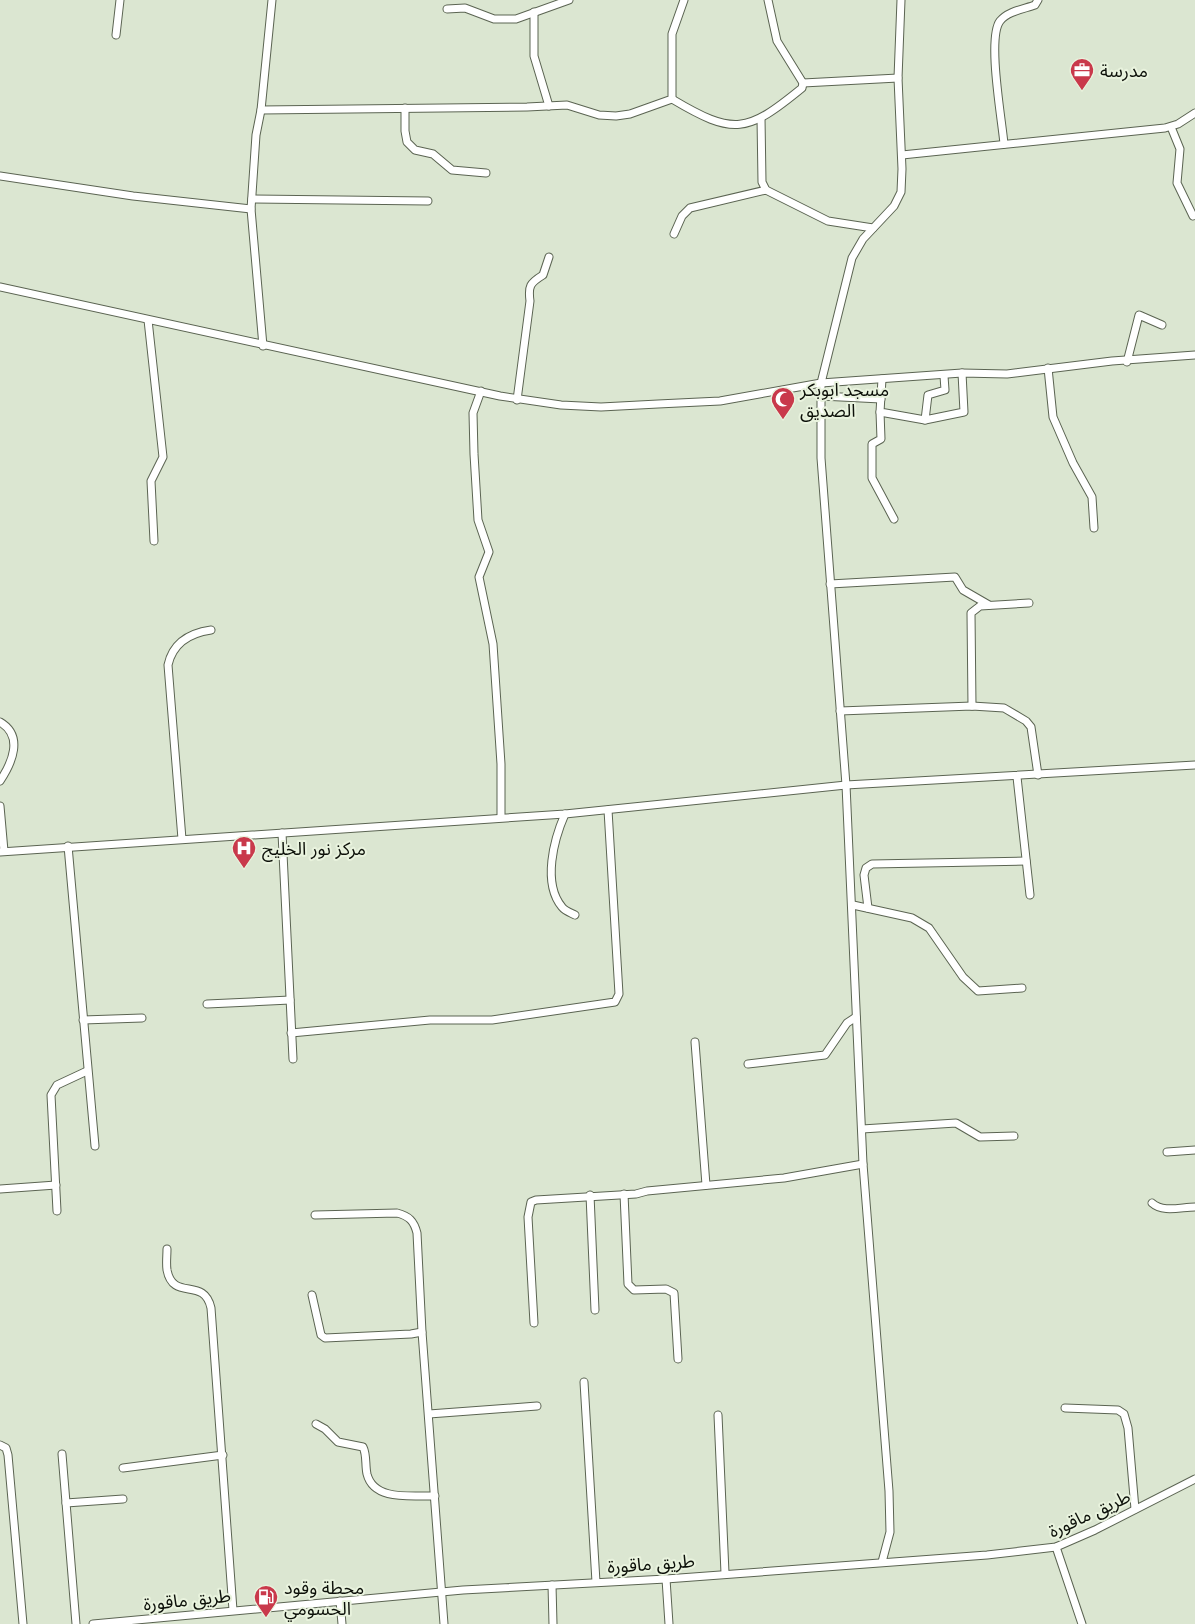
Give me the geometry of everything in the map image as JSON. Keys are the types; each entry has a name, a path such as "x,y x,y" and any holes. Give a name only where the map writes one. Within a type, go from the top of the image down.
{"street":[{"path":"116,35 120,0"},
{"path":"263,346 251,209 256,135 261,110 272,0"},
{"path":"447,9 465,8 485,16 516,19 569,0"},
{"path":"672,99 672,34 684,0"},
{"path":"261,110 572,105 599,115 616,116 630,114 672,99 698,114 731,126 750,123 761,118 801,90 803,83 777,41 768,0"},
{"path":"882,1562 890,1532 888,1491 863,1164 846,785 821,458 821,383 852,258 863,239 888,214 898,200 902,181 898,78 901,0"},
{"path":"1004,144 994,49 995,30 1001,20 1019,10 1036,6 1038,0"},
{"path":"534,12 534,56 549,106"},
{"path":"803,83 898,78"},
{"path":"405,108 404,131 410,147 433,154 452,170 486,173"},
{"path":"902,155 1171,127 1195,113"},
{"path":"761,118 762,182 766,190 828,221 873,228"},
{"path":"1171,127 1180,149 1177,184 1193,216"},
{"path":"0,176 133,196 251,209"},
{"path":"674,234 682,216 690,208 700,204 766,190"},
{"path":"252,199 428,201"},
{"path":"517,400 530,301 529,286 543,275 549,257"},
{"path":"0,287 517,400 561,405 620,406 720,400 821,383 944,376 962,373 1007,374 1112,361 1127,362 1195,356"},
{"path":"1127,362 1139,315 1162,325"},
{"path":"148,320 163,457 151,481 154,541"},
{"path":"1048,368 1053,417 1073,463 1092,497 1094,528"},
{"path":"880,412 925,420 964,412 962,373"},
{"path":"925,420 928,395 945,390 944,376"},
{"path":"882,380 881,439 872,444 872,478 894,519"},
{"path":"481,391 473,413 474,454 478,520 489,552 480,577 493,644 501,764 501,817"},
{"path":"821,396 881,399"},
{"path":"830,584 955,577 963,590 989,606"},
{"path":"972,706 971,613 980,606 1029,603"},
{"path":"182,839 168,665 175,650 188,636 211,630"},
{"path":"840,711 972,706 1004,708 1026,721 1031,727 1038,775"},
{"path":"0,722 6,726 14,742 12,759 0,781"},
{"path":"0,806 2,851 565,814 846,785 1017,777 1195,765"},
{"path":"1017,777 1030,895"},
{"path":"291,1033 430,1020 492,1020 615,1002 620,994 608,810"},
{"path":"565,814 553,846 552,875 554,889 562,908 575,915"},
{"path":"282,833 293,1059"},
{"path":"68,846 95,1146"},
{"path":"868,908 864,875 866,868 872,864 1026,861"},
{"path":"852,905 912,918 929,928 963,977 978,991 1022,988"},
{"path":"207,1004 290,1000"},
{"path":"748,1064 825,1055 847,1023 856,1017"},
{"path":"83,1020 142,1018"},
{"path":"695,1042 706,1185"},
{"path":"57,1211 51,1095 57,1085 87,1071"},
{"path":"862,1129 956,1123 980,1138 1014,1136"},
{"path":"1167,1152 1195,1150"},
{"path":"534,1323 529,1207 531,1202 536,1200 624,1194 784,1178 863,1164"},
{"path":"0,1190 56,1185"},
{"path":"624,1194 628,1284 634,1290 672,1290 674,1293 678,1359"},
{"path":"590,1195 595,1310"},
{"path":"1152,1203 1156,1207 1171,1209 1195,1207"},
{"path":"315,1215 397,1213 410,1218 417,1233 422,1332 444,1624"},
{"path":"167,1249 167,1269 173,1282 185,1289 204,1293 210,1301 223,1455 233,1610"},
{"path":"312,1295 320,1335 326,1338 422,1332"},
{"path":"584,1382 596,1582"},
{"path":"429,1414 537,1406"},
{"path":"1065,1408 1118,1410 1124,1414 1128,1428 1135,1509"},
{"path":"718,1415 725,1573"},
{"path":"316,1424 325,1429 338,1442 363,1447 368,1476 372,1484 381,1493 435,1496"},
{"path":"0,1444 6,1448 8,1455 24,1624"},
{"path":"62,1454 76,1624"},
{"path":"123,1468 223,1455"},
{"name":"طريق ماقورة","path":"93,1624 340,1600 596,1582 666,1579 725,1573 987,1555 1056,1547 1095,1530 1195,1479"},
{"path":"66,1503 123,1499"},
{"path":"1056,1547 1082,1624"},
{"path":"666,1579 669,1624"},
{"path":"552,1585 554,1624"},
{"path":"340,1600 342,1624"}],"place":[{"name":"مدرسة","path":"1082,91"},
{"name":"مسجد ابوبكر الصديق","path":"783,420"},
{"name":"مركز نور الخليج","path":"244,869"},
{"name":"محطة وقود الحسومي","path":"266,1618"}]}
